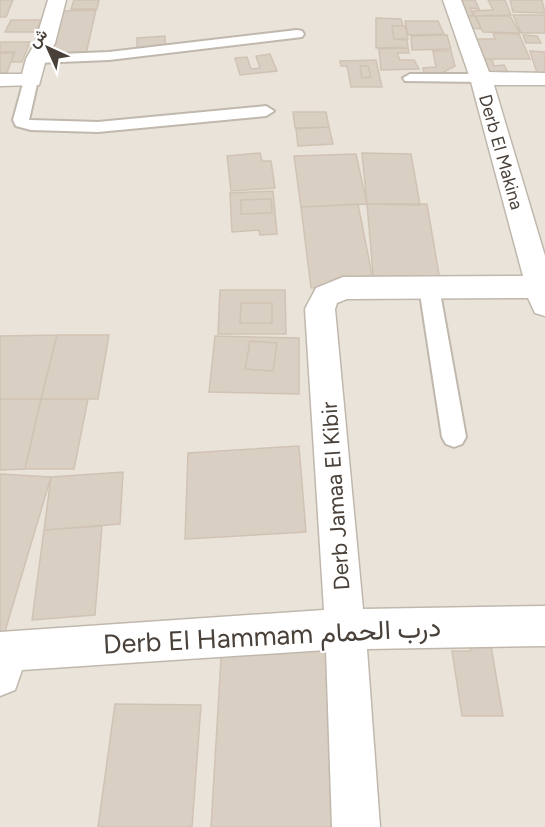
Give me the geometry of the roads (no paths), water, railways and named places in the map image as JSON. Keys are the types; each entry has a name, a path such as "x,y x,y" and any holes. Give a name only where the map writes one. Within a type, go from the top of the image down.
{"street":[{"path":"0,80 33,69 45,43 57,0"},
{"name":"Derb El Makina","path":"452,0 481,78 542,296"},
{"path":"481,78 545,79"},
{"path":"429,287 542,296"},
{"name":"Derb Jamaa El Kibir","path":"356,827 345,629 320,309 326,296 343,288 429,287"},
{"name":"Derb El Hammam درب الحمام","path":"2,659 345,629 545,626"}],"lane":[{"path":"266,111 98,127 31,125 22,123 21,120 33,69 109,56 297,34"},
{"path":"410,78 481,78"},
{"path":"429,287 454,437"}]}
